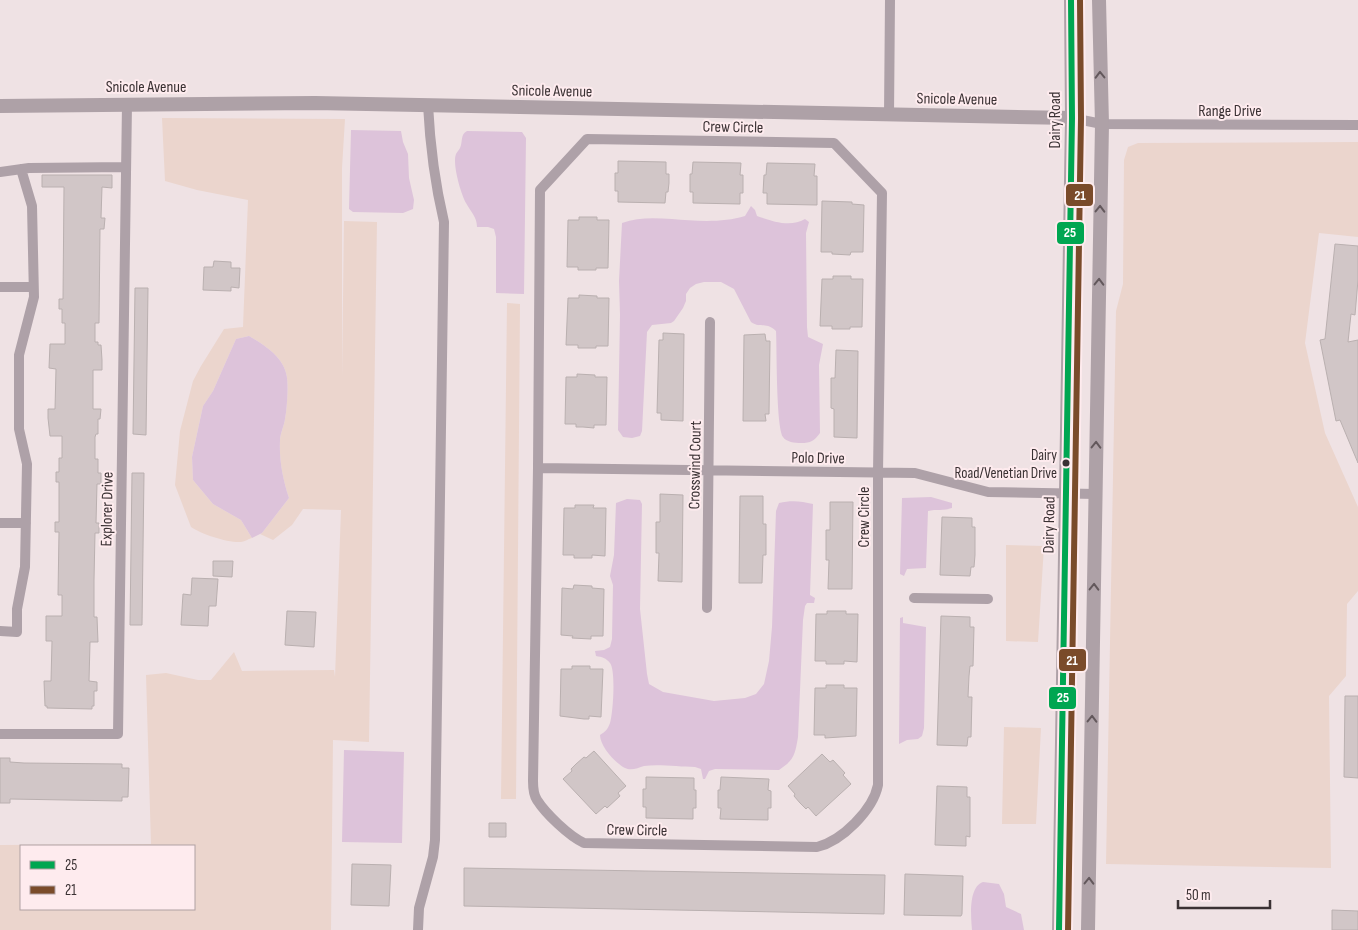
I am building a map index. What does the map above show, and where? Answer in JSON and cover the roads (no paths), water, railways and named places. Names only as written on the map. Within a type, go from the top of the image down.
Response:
[{"type":"street","points":[[889,115],[890,0]]},
{"type":"street","name":"Dairy Road","points":[[1059,930],[1072,118],[1071,0]]},
{"type":"street","points":[[1088,930],[1102,124],[1099,0]]},
{"type":"street","name":"Snicole Avenue","points":[[0,106],[315,103],[1072,118],[1102,124]]},
{"type":"street","name":"Explorer Drive","points":[[0,734],[118,734],[127,104]]},
{"type":"street","points":[[418,930],[419,908],[433,857],[435,840],[444,222],[436,191],[428,105]]},
{"type":"street","name":"Range Drive","points":[[1102,124],[1358,125]]},
{"type":"street","name":"Crew Circle","points":[[587,139],[834,143],[882,193],[878,473],[878,785],[876,795],[868,809],[856,822],[827,845],[817,848],[584,843],[575,839],[565,830],[537,800],[532,781],[538,468],[540,190],[587,139]]},
{"type":"street","points":[[0,172],[21,169],[126,167]]},
{"type":"street","points":[[0,632],[17,632],[17,609],[25,567],[27,464],[19,429],[19,356],[34,297],[32,206],[21,169]]},
{"type":"street","points":[[0,287],[33,287]]},
{"type":"street","name":"Crosswind Court","points":[[707,608],[710,322]]},
{"type":"street","name":"Polo Drive","points":[[538,468],[915,473],[988,492],[1096,494]]},
{"type":"street","points":[[0,523],[26,523]]},
{"type":"street","points":[[914,598],[988,599]]},
{"type":"place","name":"Dairy Road/Venetian Drive","points":[[1066,463]]}]
